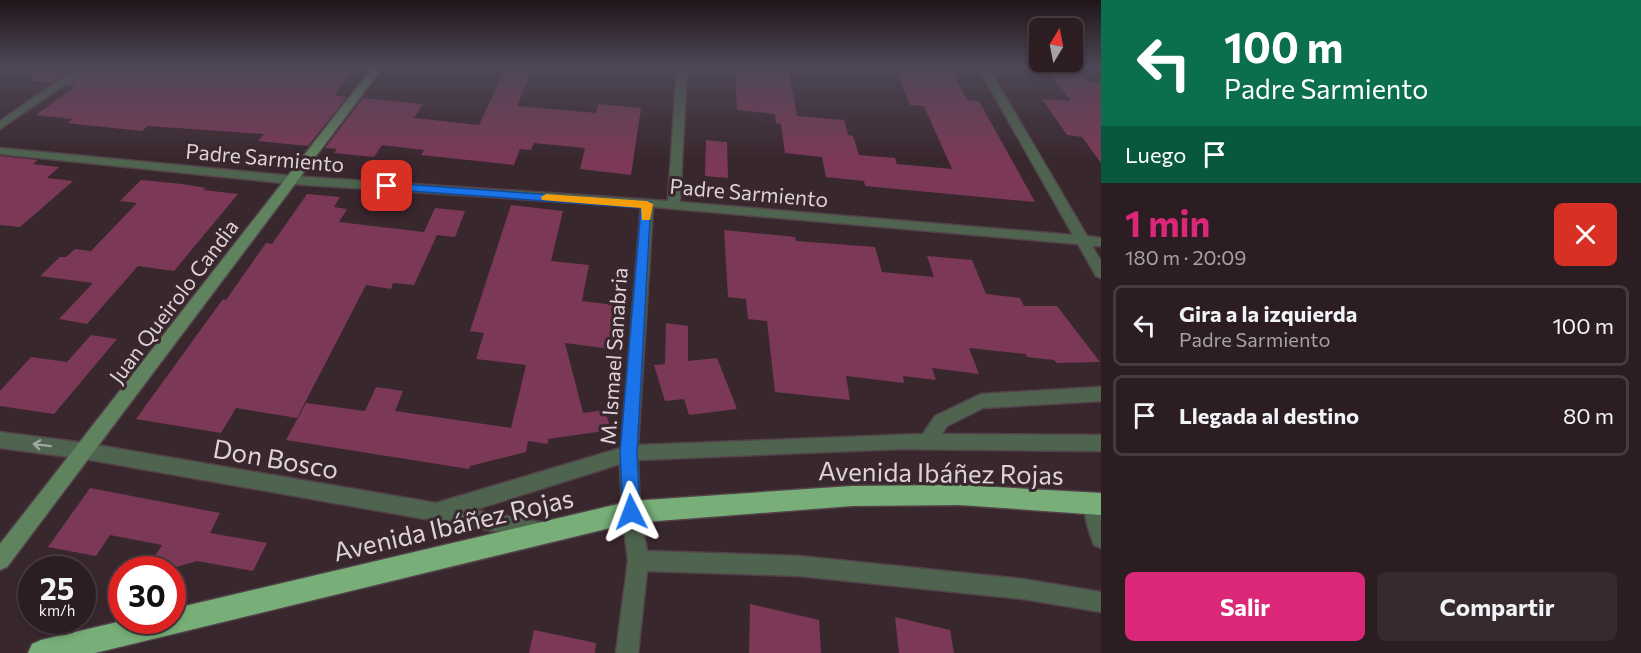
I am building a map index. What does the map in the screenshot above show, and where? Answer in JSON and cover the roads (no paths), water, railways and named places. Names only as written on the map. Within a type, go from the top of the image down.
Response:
[{"type":"highway","name":"Avenida Ibáñez Rojas","points":[[41,653],[543,531],[631,512],[852,496],[960,495],[1097,503]]},
{"type":"street","points":[[0,126],[41,97]]},
{"type":"street","name":"Juan Queirolo Candia","points":[[0,560],[355,97]]},
{"type":"street","points":[[674,205],[680,97]]},
{"type":"street","points":[[1001,97],[1101,273]]},
{"type":"street","name":"Padre Sarmiento","points":[[0,152],[292,180],[674,205],[1101,242]]},
{"type":"street","name":"M. Ismael Sanabria","points":[[627,653],[638,561],[631,512],[628,453],[647,204]]},
{"type":"street","points":[[928,441],[941,421],[981,401],[1101,394]]},
{"type":"street","name":"Don Bosco","points":[[0,440],[85,451],[543,531]]},
{"type":"street","points":[[437,512],[628,453],[928,441],[1101,443]]},
{"type":"street","points":[[1097,503],[1101,538]]},
{"type":"street","points":[[638,561],[800,566],[1023,589],[1101,602]]}]
